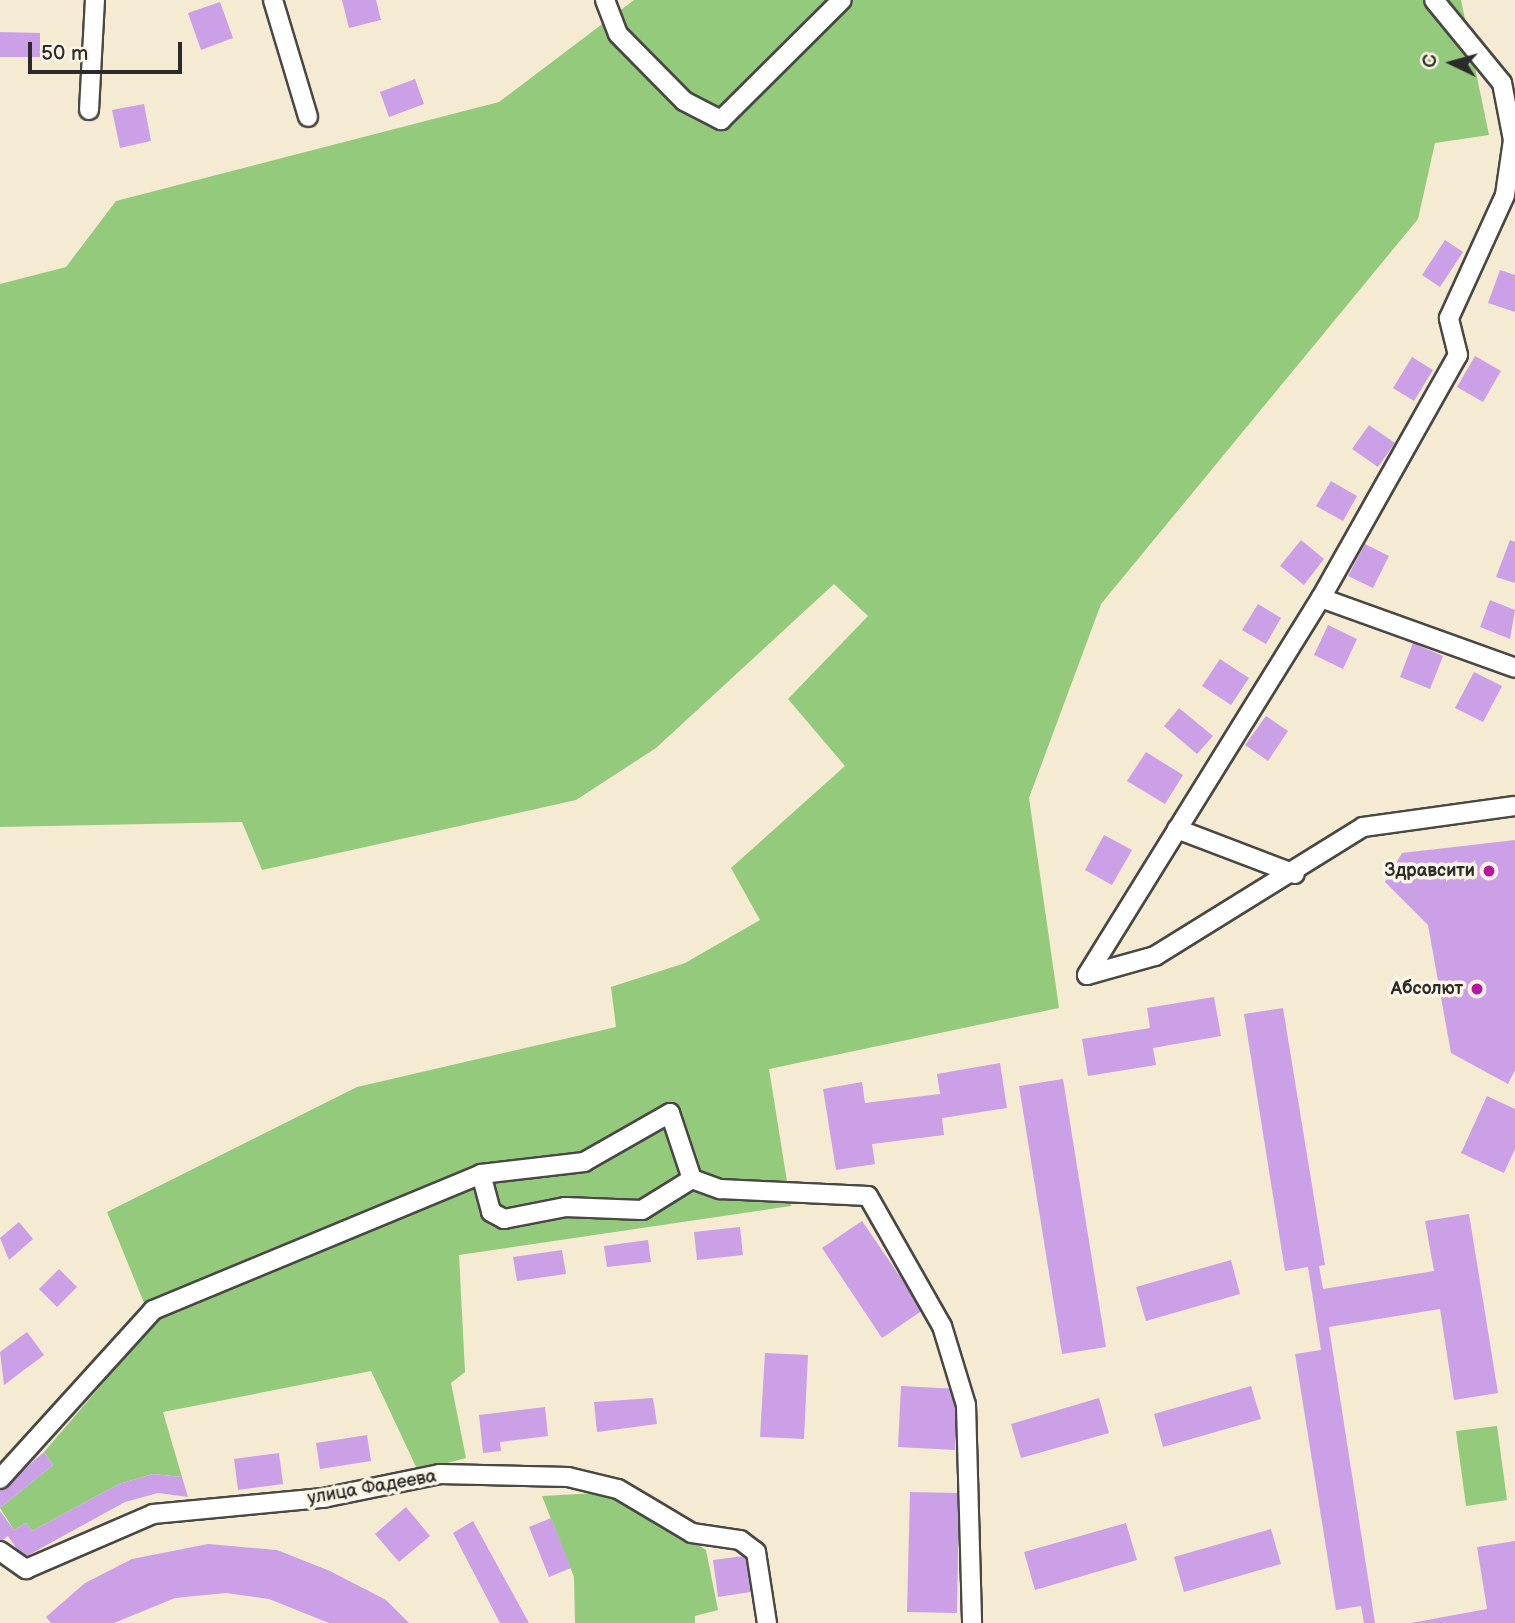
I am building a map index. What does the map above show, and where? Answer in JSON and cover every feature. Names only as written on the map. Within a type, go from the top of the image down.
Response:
[{"type":"street","points":[[89,110],[95,0]]},
{"type":"street","points":[[273,0],[308,117]]},
{"type":"street","points":[[605,0],[618,34],[684,102],[721,120],[842,0]]},
{"type":"street","points":[[1434,0],[1508,95],[1511,165],[1505,195],[1449,317],[1458,355],[1321,598],[1087,975],[1155,956],[1295,874],[1375,823],[1515,806]]},
{"type":"street","points":[[1321,598],[1515,668]]},
{"type":"street","points":[[1177,829],[1295,874]]},
{"type":"street","points":[[0,1479],[153,1310],[481,1174],[584,1162],[670,1113],[692,1179]]},
{"type":"street","points":[[481,1174],[491,1212],[505,1219],[565,1207],[642,1210],[692,1179]]},
{"type":"street","points":[[692,1179],[720,1189],[858,1193],[875,1205],[942,1326],[966,1405],[972,1623]]},
{"type":"street","name":"улица Фадеева","points":[[0,1551],[26,1569],[153,1514],[323,1498],[440,1474],[568,1477],[618,1489],[666,1523],[748,1546],[763,1581],[767,1623]]},
{"type":"green space","points":[[634,0],[1461,0],[1489,135],[1435,143],[1418,219],[1101,604],[1029,798],[1059,1008],[769,1069],[791,1206],[459,1255],[465,1372],[451,1383],[466,1458],[418,1471],[371,1371],[163,1412],[182,1477],[153,1474],[119,1484],[32,1531],[26,1523],[14,1530],[0,1508],[53,1465],[44,1452],[153,1325],[107,1212],[357,1087],[616,1027],[611,987],[685,963],[760,920],[731,868],[845,766],[788,699],[868,616],[834,584],[656,748],[576,800],[262,870],[242,822],[0,827],[0,284],[66,267],[116,201],[499,102]]},
{"type":"green space","points":[[1497,1426],[1507,1500],[1466,1506],[1456,1431]]},
{"type":"green space","points":[[615,1492],[706,1550],[718,1610],[695,1616],[695,1623],[575,1623],[574,1577],[542,1496]]},
{"type":"building","points":[[342,0],[376,0],[381,20],[349,28]]},
{"type":"building","points":[[220,2],[233,38],[201,50],[188,13]]},
{"type":"building","points":[[0,32],[40,33],[40,57],[0,57]]},
{"type":"building","points":[[415,79],[424,104],[389,117],[380,92]]},
{"type":"building","points":[[144,104],[151,141],[120,148],[112,110]]},
{"type":"building","points":[[1445,240],[1463,252],[1440,287],[1422,275]]},
{"type":"building","points":[[1500,270],[1515,275],[1515,312],[1488,303]]},
{"type":"building","points":[[1475,356],[1501,371],[1483,402],[1457,387]]},
{"type":"building","points":[[1412,357],[1433,370],[1414,401],[1393,388]]},
{"type":"building","points":[[1369,425],[1395,443],[1378,467],[1352,449]]},
{"type":"building","points":[[1331,481],[1357,496],[1343,521],[1316,506]]},
{"type":"building","points":[[1301,540],[1324,559],[1304,585],[1280,566]]},
{"type":"building","points":[[1510,540],[1515,542],[1515,583],[1496,577]]},
{"type":"building","points":[[1365,544],[1389,556],[1373,588],[1348,576]]},
{"type":"building","points":[[1490,600],[1515,610],[1510,639],[1480,627]]},
{"type":"building","points":[[1258,604],[1281,618],[1266,644],[1242,630]]},
{"type":"building","points":[[1328,625],[1357,639],[1343,669],[1314,655]]},
{"type":"building","points":[[1413,643],[1443,656],[1430,689],[1400,677]]},
{"type":"building","points":[[1220,659],[1249,678],[1231,705],[1202,686]]},
{"type":"building","points":[[1474,672],[1502,686],[1483,722],[1455,708]]},
{"type":"building","points":[[1179,708],[1213,736],[1197,754],[1164,726]]},
{"type":"building","points":[[1266,716],[1288,731],[1268,761],[1245,745]]},
{"type":"building","points":[[1146,752],[1183,775],[1165,804],[1127,781]]},
{"type":"building","points":[[1104,835],[1132,850],[1112,885],[1085,870]]},
{"type":"building","name":"Абсолют","points":[[1515,840],[1515,1070],[1508,1084],[1451,1053],[1428,925],[1385,882],[1402,853]]},
{"type":"building","points":[[1214,997],[1221,1036],[1153,1048],[1156,1065],[1088,1076],[1082,1039],[1150,1028],[1147,1008]]},
{"type":"building","points":[[1283,1008],[1325,1265],[1319,1266],[1323,1289],[1434,1271],[1425,1221],[1469,1214],[1498,1393],[1454,1400],[1440,1309],[1329,1327],[1375,1623],[1364,1623],[1361,1606],[1336,1610],[1295,1354],[1321,1350],[1308,1267],[1285,1271],[1244,1014]]},
{"type":"building","points":[[1000,1063],[1007,1108],[942,1118],[944,1135],[872,1144],[875,1164],[836,1170],[823,1089],[862,1082],[865,1103],[940,1094],[937,1074]]},
{"type":"building","points":[[1063,1079],[1106,1347],[1062,1354],[1019,1086]]},
{"type":"building","points":[[1487,1096],[1515,1109],[1515,1149],[1504,1173],[1461,1153]]},
{"type":"building","points":[[862,1221],[923,1310],[882,1338],[822,1248]]},
{"type":"building","points":[[19,1222],[33,1239],[9,1260],[0,1238]]},
{"type":"building","points":[[740,1227],[743,1255],[697,1260],[694,1232]]},
{"type":"building","points":[[648,1240],[651,1262],[607,1267],[604,1246]]},
{"type":"building","points":[[562,1250],[566,1274],[517,1281],[513,1257]]},
{"type":"building","points":[[1231,1260],[1240,1294],[1146,1321],[1136,1287]]},
{"type":"building","points":[[59,1269],[77,1287],[57,1307],[39,1289]]},
{"type":"building","points":[[27,1332],[44,1355],[4,1385],[0,1352]]},
{"type":"building","points":[[765,1353],[808,1355],[804,1439],[760,1437]]},
{"type":"building","points":[[901,1386],[958,1389],[955,1450],[898,1447]]},
{"type":"building","points":[[1251,1386],[1261,1419],[1163,1447],[1154,1414]]},
{"type":"building","points":[[653,1398],[657,1424],[597,1432],[594,1402]]},
{"type":"building","points":[[1099,1398],[1109,1433],[1021,1458],[1011,1424]]},
{"type":"building","points":[[545,1407],[548,1436],[500,1442],[501,1451],[483,1453],[479,1415]]},
{"type":"building","points":[[367,1435],[371,1461],[320,1469],[316,1443]]},
{"type":"building","points":[[44,1452],[53,1465],[0,1508],[0,1490]]},
{"type":"building","points":[[279,1453],[283,1484],[238,1490],[234,1459]]},
{"type":"building","points":[[153,1474],[182,1477],[188,1497],[158,1493],[125,1502],[23,1558],[8,1536],[0,1542],[0,1511],[14,1530],[26,1523],[32,1531],[119,1484]]},
{"type":"building","points":[[910,1492],[959,1493],[957,1613],[907,1612]]},
{"type":"building","points":[[406,1507],[430,1536],[399,1562],[375,1534]]},
{"type":"building","points":[[551,1518],[571,1568],[549,1577],[529,1527]]},
{"type":"building","points":[[473,1521],[529,1623],[500,1623],[453,1533]]},
{"type":"building","points":[[1126,1523],[1137,1560],[1035,1590],[1024,1552]]},
{"type":"building","points":[[1271,1529],[1281,1564],[1184,1592],[1174,1557]]},
{"type":"building","points":[[1515,1541],[1515,1623],[1411,1623],[1487,1609],[1477,1547]]},
{"type":"building","points":[[208,1544],[277,1550],[330,1571],[386,1600],[409,1623],[329,1623],[269,1599],[226,1593],[175,1598],[114,1623],[51,1623],[46,1617],[85,1583],[132,1559]]},
{"type":"building","points":[[752,1555],[757,1591],[718,1597],[713,1560]]},
{"type":"place","name":"Здравсити","points":[[1489,871]]},
{"type":"place","name":"Абсолют","points":[[1477,989]]}]
